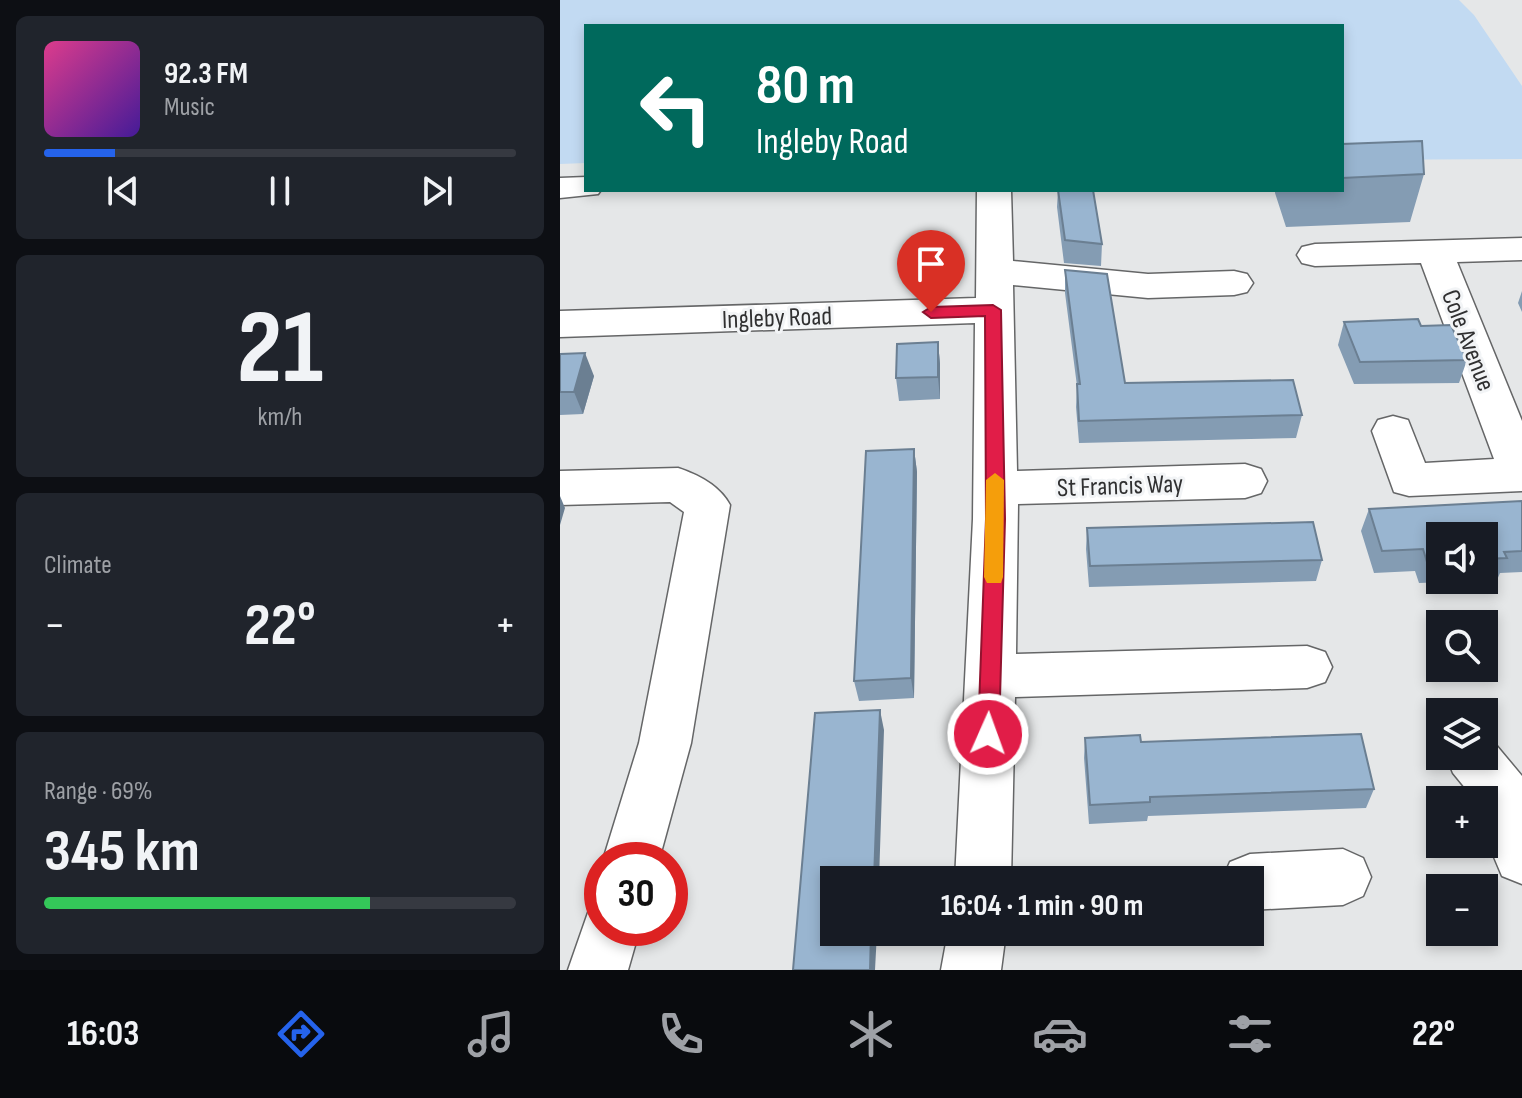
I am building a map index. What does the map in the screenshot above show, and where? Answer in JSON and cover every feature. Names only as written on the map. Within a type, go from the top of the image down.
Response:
[{"type":"street","points":[[560,188],[584,187]]},
{"type":"street","points":[[983,866],[995,488],[994,192]]},
{"type":"street","name":"Cole Avenue","points":[[1315,255],[1522,249]]},
{"type":"street","name":"Cole Avenue","points":[[1393,431],[1409,480],[1522,474],[1435,252]]},
{"type":"street","name":"Ingleby Road","points":[[560,324],[993,291],[1234,283]]},
{"type":"street","name":"St Francis Way","points":[[995,488],[1245,481]]},
{"type":"street","points":[[560,488],[678,485],[708,505],[665,743],[636,842]]},
{"type":"street","points":[[990,676],[1307,667]]},
{"type":"street","points":[[1484,770],[1509,801],[1522,857]]},
{"type":"street","points":[[1264,881],[1343,877]]},
{"type":"street","points":[[598,970],[605,946]]},
{"type":"street","points":[[971,970],[975,946]]},
{"type":"shaded area","points":[[560,0],[1459,0],[1474,15],[1522,86],[1522,159],[1344,160],[1344,24],[584,24],[584,163],[560,164]]},
{"type":"building","points":[[1422,141],[1424,174],[1344,178],[1344,144]]},
{"type":"building","points":[[1058,192],[1093,192],[1102,244],[1065,240]]},
{"type":"building","points":[[1065,270],[1107,274],[1125,383],[1293,380],[1302,415],[1079,421],[1077,384],[1080,384]]},
{"type":"building","points":[[1418,319],[1421,326],[1451,325],[1467,360],[1360,362],[1344,322]]},
{"type":"building","points":[[938,342],[938,377],[896,378],[897,344]]},
{"type":"building","points":[[585,353],[574,392],[560,392],[560,354]]},
{"type":"building","points":[[914,449],[911,678],[854,681],[866,451]]},
{"type":"building","points":[[1522,501],[1522,551],[1504,552],[1507,558],[1498,558],[1498,522],[1426,522],[1426,559],[1423,549],[1382,551],[1369,509]]},
{"type":"building","points":[[1313,522],[1322,560],[1090,566],[1087,528]]},
{"type":"building","points":[[880,710],[874,866],[820,866],[820,946],[871,946],[870,970],[793,970],[815,713]]},
{"type":"building","points":[[1361,734],[1374,789],[1150,797],[1150,802],[1090,805],[1085,738],[1140,735],[1141,742]]},
{"type":"slow traffic","points":[[994,577],[995,480]]},
{"type":"route","points":[[931,312],[993,310],[996,519],[988,734]]}]
